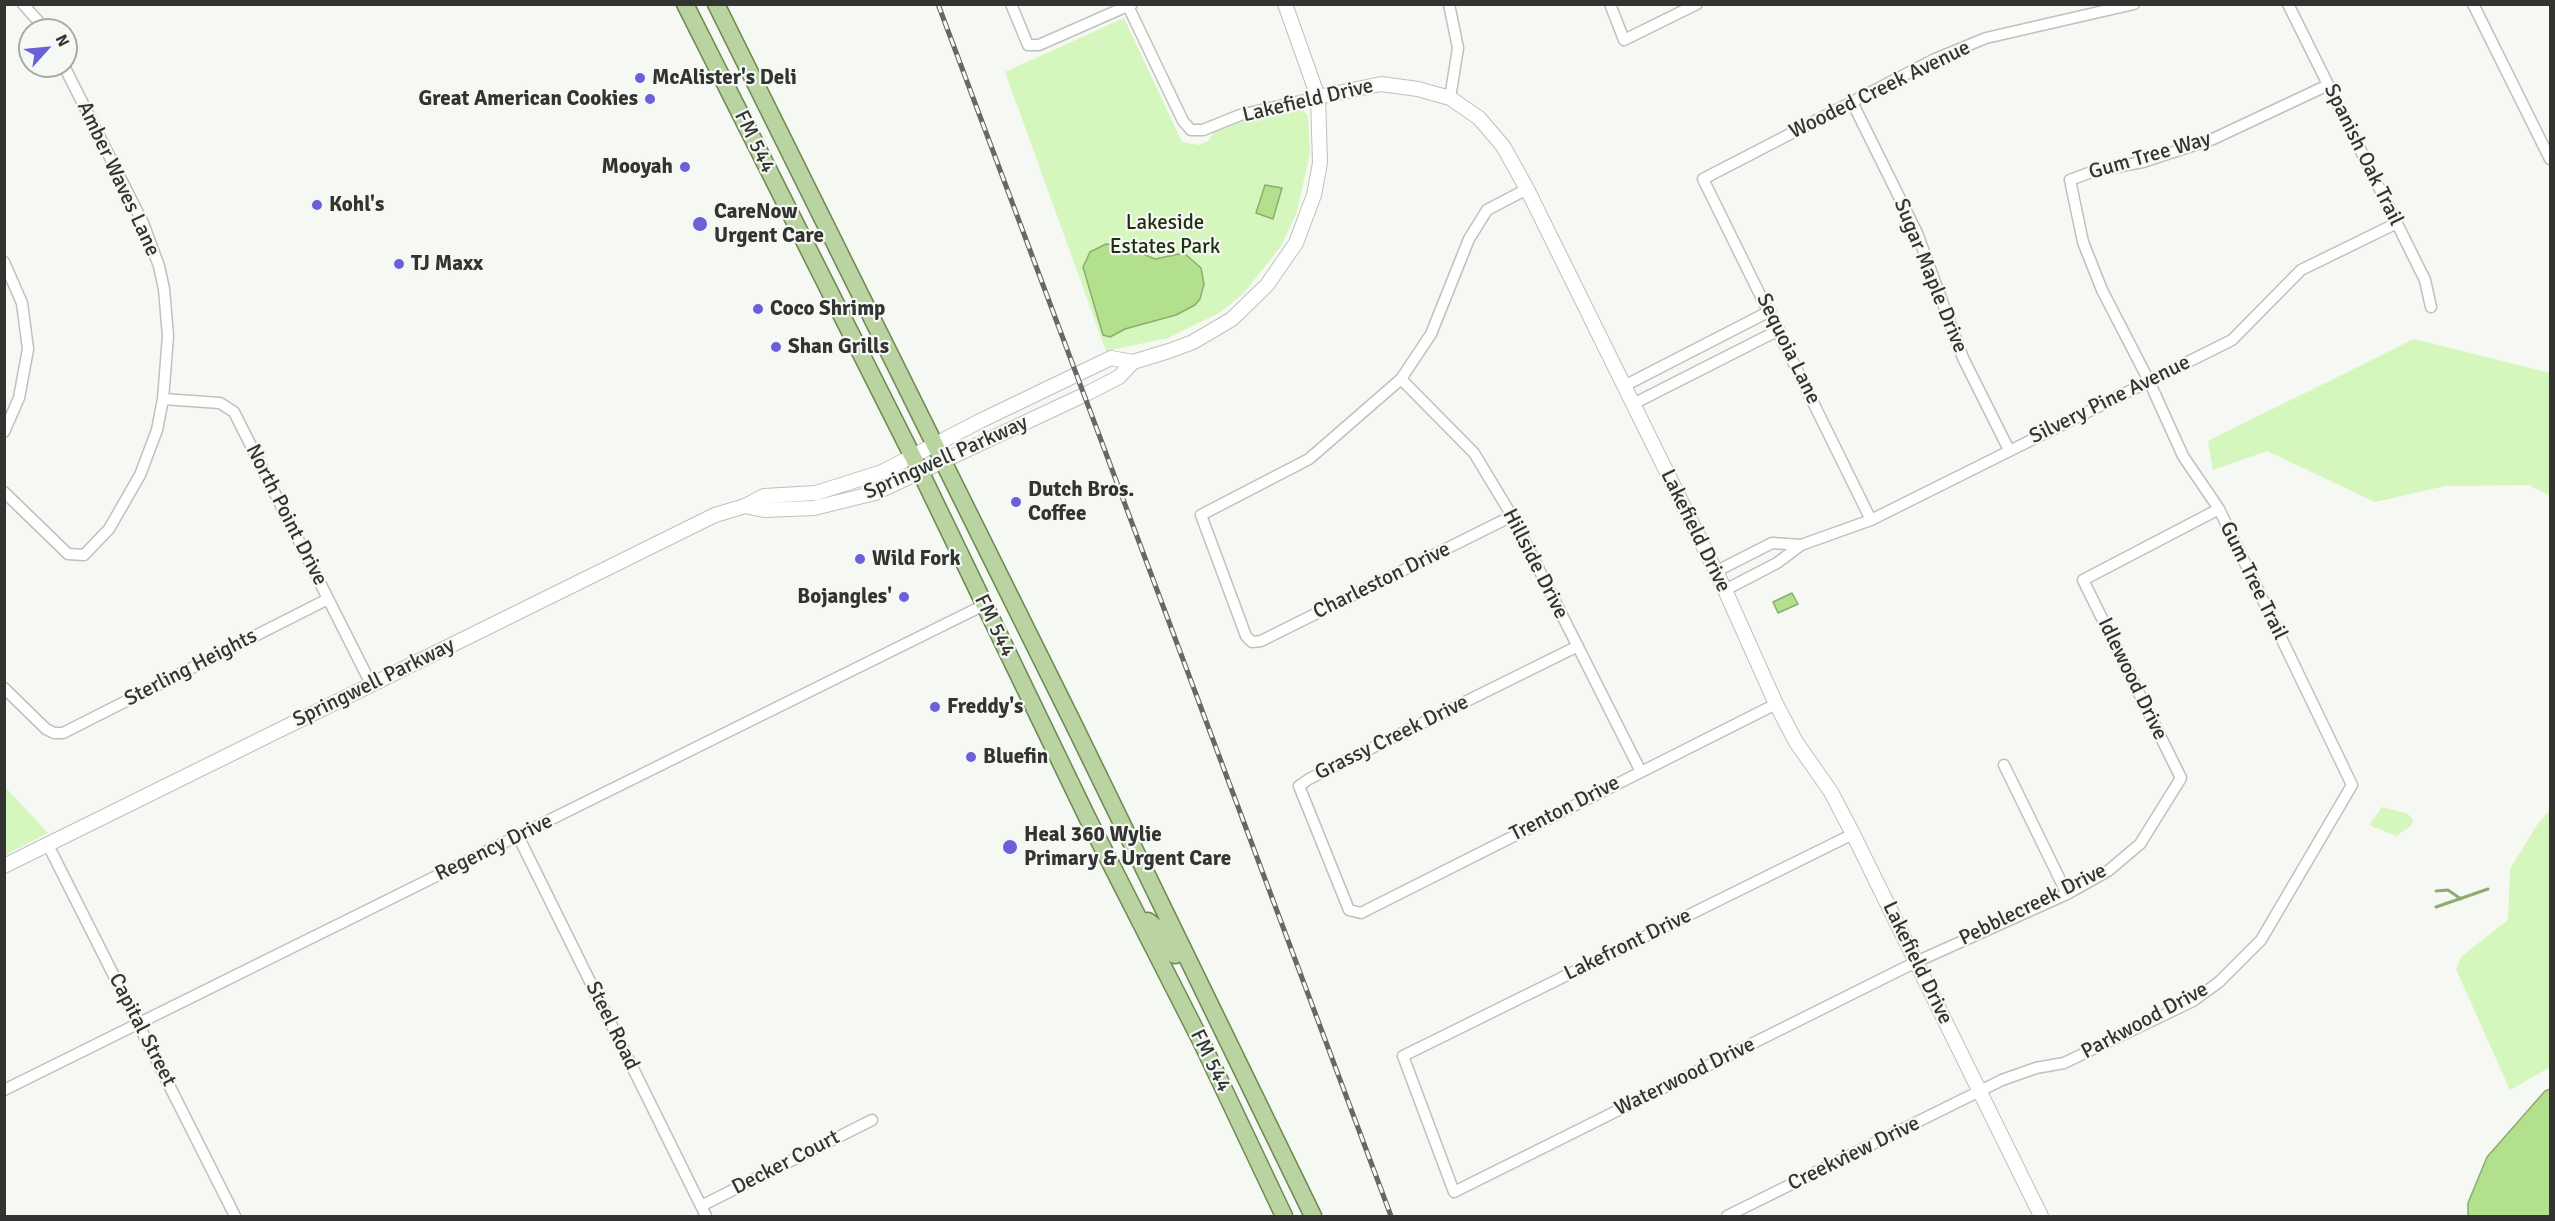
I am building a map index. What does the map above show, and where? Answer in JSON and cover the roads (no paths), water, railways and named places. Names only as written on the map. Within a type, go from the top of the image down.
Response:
[{"type":"main road","name":"FM 544","points":[[685,4],[913,456],[1284,1216]]},
{"type":"main road","name":"FM 544","points":[[716,4],[1207,995],[1313,1216]]},
{"type":"main road","points":[[798,231],[823,218]]},
{"type":"main road","points":[[1049,738],[1074,725]]},
{"type":"main road","points":[[1141,922],[1148,921],[1165,936],[1187,980],[1207,995]]},
{"type":"street","points":[[23,4],[35,18]]},
{"type":"street","points":[[1011,4],[1028,45],[1038,45],[1130,5]]},
{"type":"street","name":"Springwell Parkway","points":[[745,506],[764,510],[814,508],[843,503],[875,493],[1058,408],[1119,377],[1133,362],[1193,342],[1215,331],[1250,304],[1285,262],[1304,224],[1314,195],[1322,139],[1318,97],[1285,4]]},
{"type":"street","points":[[1449,4],[1458,48],[1450,98]]},
{"type":"street","points":[[1610,4],[1624,40],[1697,4]]},
{"type":"street","name":"Wooded Creek Avenue","points":[[1703,179],[1935,59],[1986,38],[2134,4]]},
{"type":"street","name":"Spanish Oak Trail","points":[[2288,4],[2425,280],[2431,307]]},
{"type":"street","points":[[2473,4],[2550,159]]},
{"type":"street","name":"Lakefield Drive","points":[[1130,5],[1179,115],[1191,130],[1203,130],[1240,115],[1381,84],[1418,89],[1450,98],[1479,118],[1503,146],[1527,189],[1725,590],[1776,704],[1796,742],[1831,792],[1853,834],[2041,1216]]},
{"type":"street","name":"Amber Waves Lane","points":[[4,492],[68,554],[78,556],[90,552],[126,502],[150,451],[163,399],[168,336],[164,289],[159,266],[143,223],[70,78]]},
{"type":"street","name":"Gum Tree Way","points":[[2149,381],[2102,290],[2087,252],[2070,180],[2094,171],[2143,162],[2213,139],[2328,85]]},
{"type":"street","name":"Sugar Maple Drive","points":[[1852,102],[1917,233],[1963,358],[2008,450]]},
{"type":"street","name":"Sequoia Lane","points":[[1703,179],[1872,520]]},
{"type":"street","points":[[1401,379],[1431,334],[1469,239],[1488,210],[1527,189]]},
{"type":"street","name":"Silvery Pine Avenue","points":[[1725,590],[1777,563],[1801,545],[1872,520],[2232,340],[2301,270],[2397,223]]},
{"type":"street","points":[[4,262],[22,303],[28,349],[20,398],[4,432]]},
{"type":"street","points":[[1624,386],[1770,311]]},
{"type":"street","points":[[1633,404],[1779,330]]},
{"type":"street","name":"Springwell Parkway","points":[[4,866],[715,515],[745,506],[764,496],[816,493],[882,472],[1111,358],[1133,362]]},
{"type":"street","name":"Hillside Drive","points":[[1401,379],[1474,453],[1512,516],[1640,771]]},
{"type":"street","name":"Charleston Drive","points":[[1401,379],[1309,459],[1200,515],[1246,636],[1252,642],[1261,641],[1512,516]]},
{"type":"street","name":"Gum Tree Trail","points":[[2149,381],[2183,456],[2219,509],[2352,785]]},
{"type":"street","points":[[1047,388],[1058,408]]},
{"type":"street","name":"North Point Drive","points":[[163,399],[220,403],[234,412],[371,684]]},
{"type":"street","name":"Idlewood Drive","points":[[2181,778],[2083,580],[2219,509]]},
{"type":"street","name":"Silvery Pine Avenue","points":[[1715,572],[1772,543],[1801,545]]},
{"type":"street","name":"Sterling Heights","points":[[4,688],[46,729],[54,733],[63,733],[328,599]]},
{"type":"street","name":"Regency Drive","points":[[4,1090],[984,605]]},
{"type":"street","name":"Grassy Creek Drive","points":[[1353,913],[1349,910],[1299,786],[1578,646]]},
{"type":"street","name":"Trenton Drive","points":[[1353,913],[1361,913],[1776,704]]},
{"type":"street","points":[[2004,765],[2067,894]]},
{"type":"street","name":"Pebblecreek Drive","points":[[1916,962],[2067,894],[2108,871],[2140,844],[2181,778]]},
{"type":"street","name":"Parkwood Drive","points":[[1981,1092],[2002,1080],[2036,1068],[2064,1063],[2193,1001],[2219,982],[2262,940],[2352,785]]},
{"type":"street","name":"Lakefront Drive","points":[[1454,1192],[1403,1056],[1853,834]]},
{"type":"street","name":"Steel Road","points":[[518,836],[703,1211]]},
{"type":"street","name":"Capital Street","points":[[48,844],[235,1216]]},
{"type":"street","name":"Waterwood Drive","points":[[1454,1192],[1916,962]]},
{"type":"street","name":"Creekview Drive","points":[[1726,1216],[1981,1092]]},
{"type":"street","name":"Decker Court","points":[[703,1211],[872,1120]]},
{"type":"waterway","points":[[2436,907],[2488,889]]},
{"type":"waterway","points":[[2436,891],[2448,890],[2461,899]]},
{"type":"railway","points":[[938,4],[1391,1216]]},
{"type":"place","name":"McAlister's Deli","points":[[640,78]]},
{"type":"place","name":"Great American Cookies","points":[[650,99]]},
{"type":"place","name":"Mooyah","points":[[685,167]]},
{"type":"place","name":"Kohl's","points":[[317,205]]},
{"type":"place","name":"CareNow Urgent Care","points":[[700,224]]},
{"type":"place","name":"TJ Maxx","points":[[399,264]]},
{"type":"place","name":"Coco Shrimp","points":[[758,309]]},
{"type":"place","name":"Shan Grills","points":[[776,347]]},
{"type":"place","name":"Dutch Bros. Coffee","points":[[1016,502]]},
{"type":"place","name":"Wild Fork","points":[[860,559]]},
{"type":"place","name":"Bojangles'","points":[[904,597]]},
{"type":"place","name":"Freddy's","points":[[935,707]]},
{"type":"place","name":"Bluefin","points":[[971,757]]},
{"type":"place","name":"Heal 360 Wylie Primary & Urgent Care","points":[[1010,847]]},
{"type":"park label","name":"Lakeside Estates Park","points":[[1165,235]]}]
